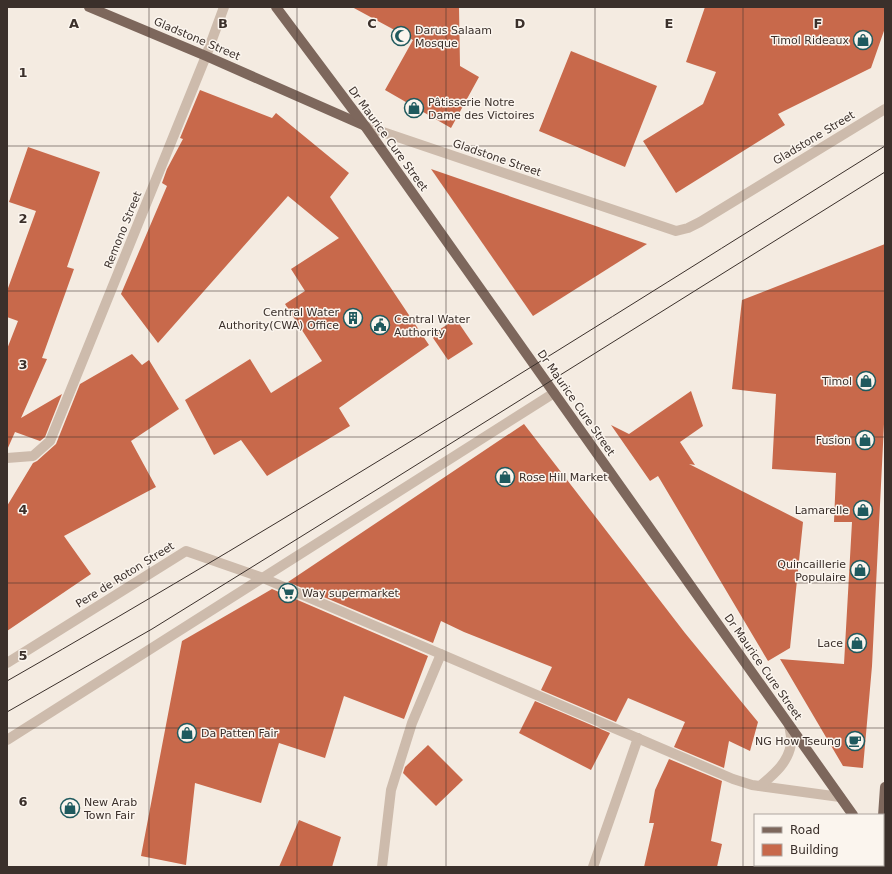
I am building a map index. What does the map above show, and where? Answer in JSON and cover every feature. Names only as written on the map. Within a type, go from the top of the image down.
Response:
[{"type":"main road","name":"Gladstone Street","points":[[89,7],[206,56],[365,126]]},
{"type":"main road","name":"Dr Maurice Cure Street","points":[[276,7],[365,126],[852,814]]},
{"type":"main road","points":[[883,814],[885,787]]},
{"type":"street","name":"Remono Street","points":[[7,458],[34,456],[50,441],[206,56],[224,7]]},
{"type":"street","name":"Gladstone Street","points":[[365,126],[676,231],[688,228],[700,222],[885,109]]},
{"type":"street","points":[[7,740],[554,393]]},
{"type":"street","name":"Pere de Roton Street","points":[[7,663],[186,551],[263,578]]},
{"type":"street","points":[[263,578],[733,779],[760,786],[840,797]]},
{"type":"street","points":[[382,867],[391,790],[412,723],[441,654]]},
{"type":"street","points":[[760,786],[778,771],[787,758],[791,743],[789,725]]},
{"type":"street","points":[[593,867],[638,738]]},
{"type":"building","points":[[352,7],[459,7],[460,66],[479,77],[451,128],[385,90],[413,40]]},
{"type":"building","points":[[705,7],[885,7],[885,28],[871,68],[778,114],[785,125],[676,193],[643,141],[703,104],[716,72],[686,62]]},
{"type":"building","points":[[571,51],[657,86],[625,167],[539,131]]},
{"type":"building","points":[[200,90],[272,118],[276,113],[349,173],[330,197],[429,345],[339,408],[350,426],[267,476],[241,440],[214,455],[185,400],[250,359],[271,393],[322,361],[285,304],[305,291],[291,269],[339,238],[288,196],[158,343],[121,294],[167,186],[162,183],[167,169],[183,139],[180,138]]},
{"type":"building","points":[[28,147],[100,172],[67,267],[74,269],[42,358],[47,359],[21,418],[62,394],[45,437],[40,441],[15,432],[7,450],[7,349],[18,321],[7,317],[7,291],[36,211],[9,202]]},
{"type":"building","points":[[431,169],[590,224],[647,244],[533,316]]},
{"type":"building","points":[[885,244],[885,404],[872,666],[863,768],[843,766],[780,659],[844,664],[852,522],[834,522],[836,473],[772,469],[776,394],[732,389],[742,300]]},
{"type":"building","points":[[456,319],[473,344],[448,360],[431,335]]},
{"type":"building","points":[[132,354],[142,365],[149,360],[179,409],[131,441],[156,487],[64,536],[91,574],[7,631],[7,506],[33,463],[56,444],[80,384]]},
{"type":"building","points":[[691,391],[703,426],[680,442],[695,465],[689,464],[803,522],[790,648],[768,661],[658,476],[650,481],[611,425],[629,434]]},
{"type":"building","points":[[524,424],[685,633],[758,722],[750,751],[729,741],[724,768],[674,747],[685,722],[628,698],[616,722],[541,690],[552,667],[464,632],[441,621],[433,643],[288,582]]},
{"type":"building","points":[[272,589],[428,656],[404,719],[344,696],[325,758],[279,743],[261,803],[195,783],[186,865],[141,856],[182,641]]},
{"type":"building","points":[[535,701],[610,733],[591,770],[519,733]]},
{"type":"building","points":[[428,745],[463,780],[436,806],[403,773],[405,767]]},
{"type":"building","points":[[669,759],[722,781],[711,841],[722,844],[717,867],[644,867],[654,823],[649,823],[655,790]]},
{"type":"building","points":[[299,820],[341,837],[332,867],[279,867]]},
{"type":"tram line","points":[[7,681],[229,551],[449,418],[885,146]]},
{"type":"tram line","points":[[7,712],[152,629],[885,172]]},
{"type":"place","name":"Darus Salaam Mosque","points":[[401,36]]},
{"type":"place","name":"Timol Rideaux","points":[[863,40]]},
{"type":"place","name":"Pâtisserie Notre Dame des Victoires","points":[[414,108]]},
{"type":"place","name":"Central Water Authority(CWA) Office","points":[[353,318]]},
{"type":"place","name":"Central Water Authority","points":[[380,325]]},
{"type":"place","name":"Timol","points":[[866,381]]},
{"type":"place","name":"Fusion","points":[[865,440]]},
{"type":"place","name":"Rose Hill Market","points":[[505,477]]},
{"type":"place","name":"Lamarelle","points":[[863,510]]},
{"type":"place","name":"Quincaillerie Populaire","points":[[860,570]]},
{"type":"place","name":"Way supermarket","points":[[288,593]]},
{"type":"place","name":"Lace","points":[[857,643]]},
{"type":"place","name":"Da Patten Fair","points":[[187,733]]},
{"type":"place","name":"NG How Tseung","points":[[855,741]]},
{"type":"place","name":"New Arab Town Fair","points":[[70,808]]}]
